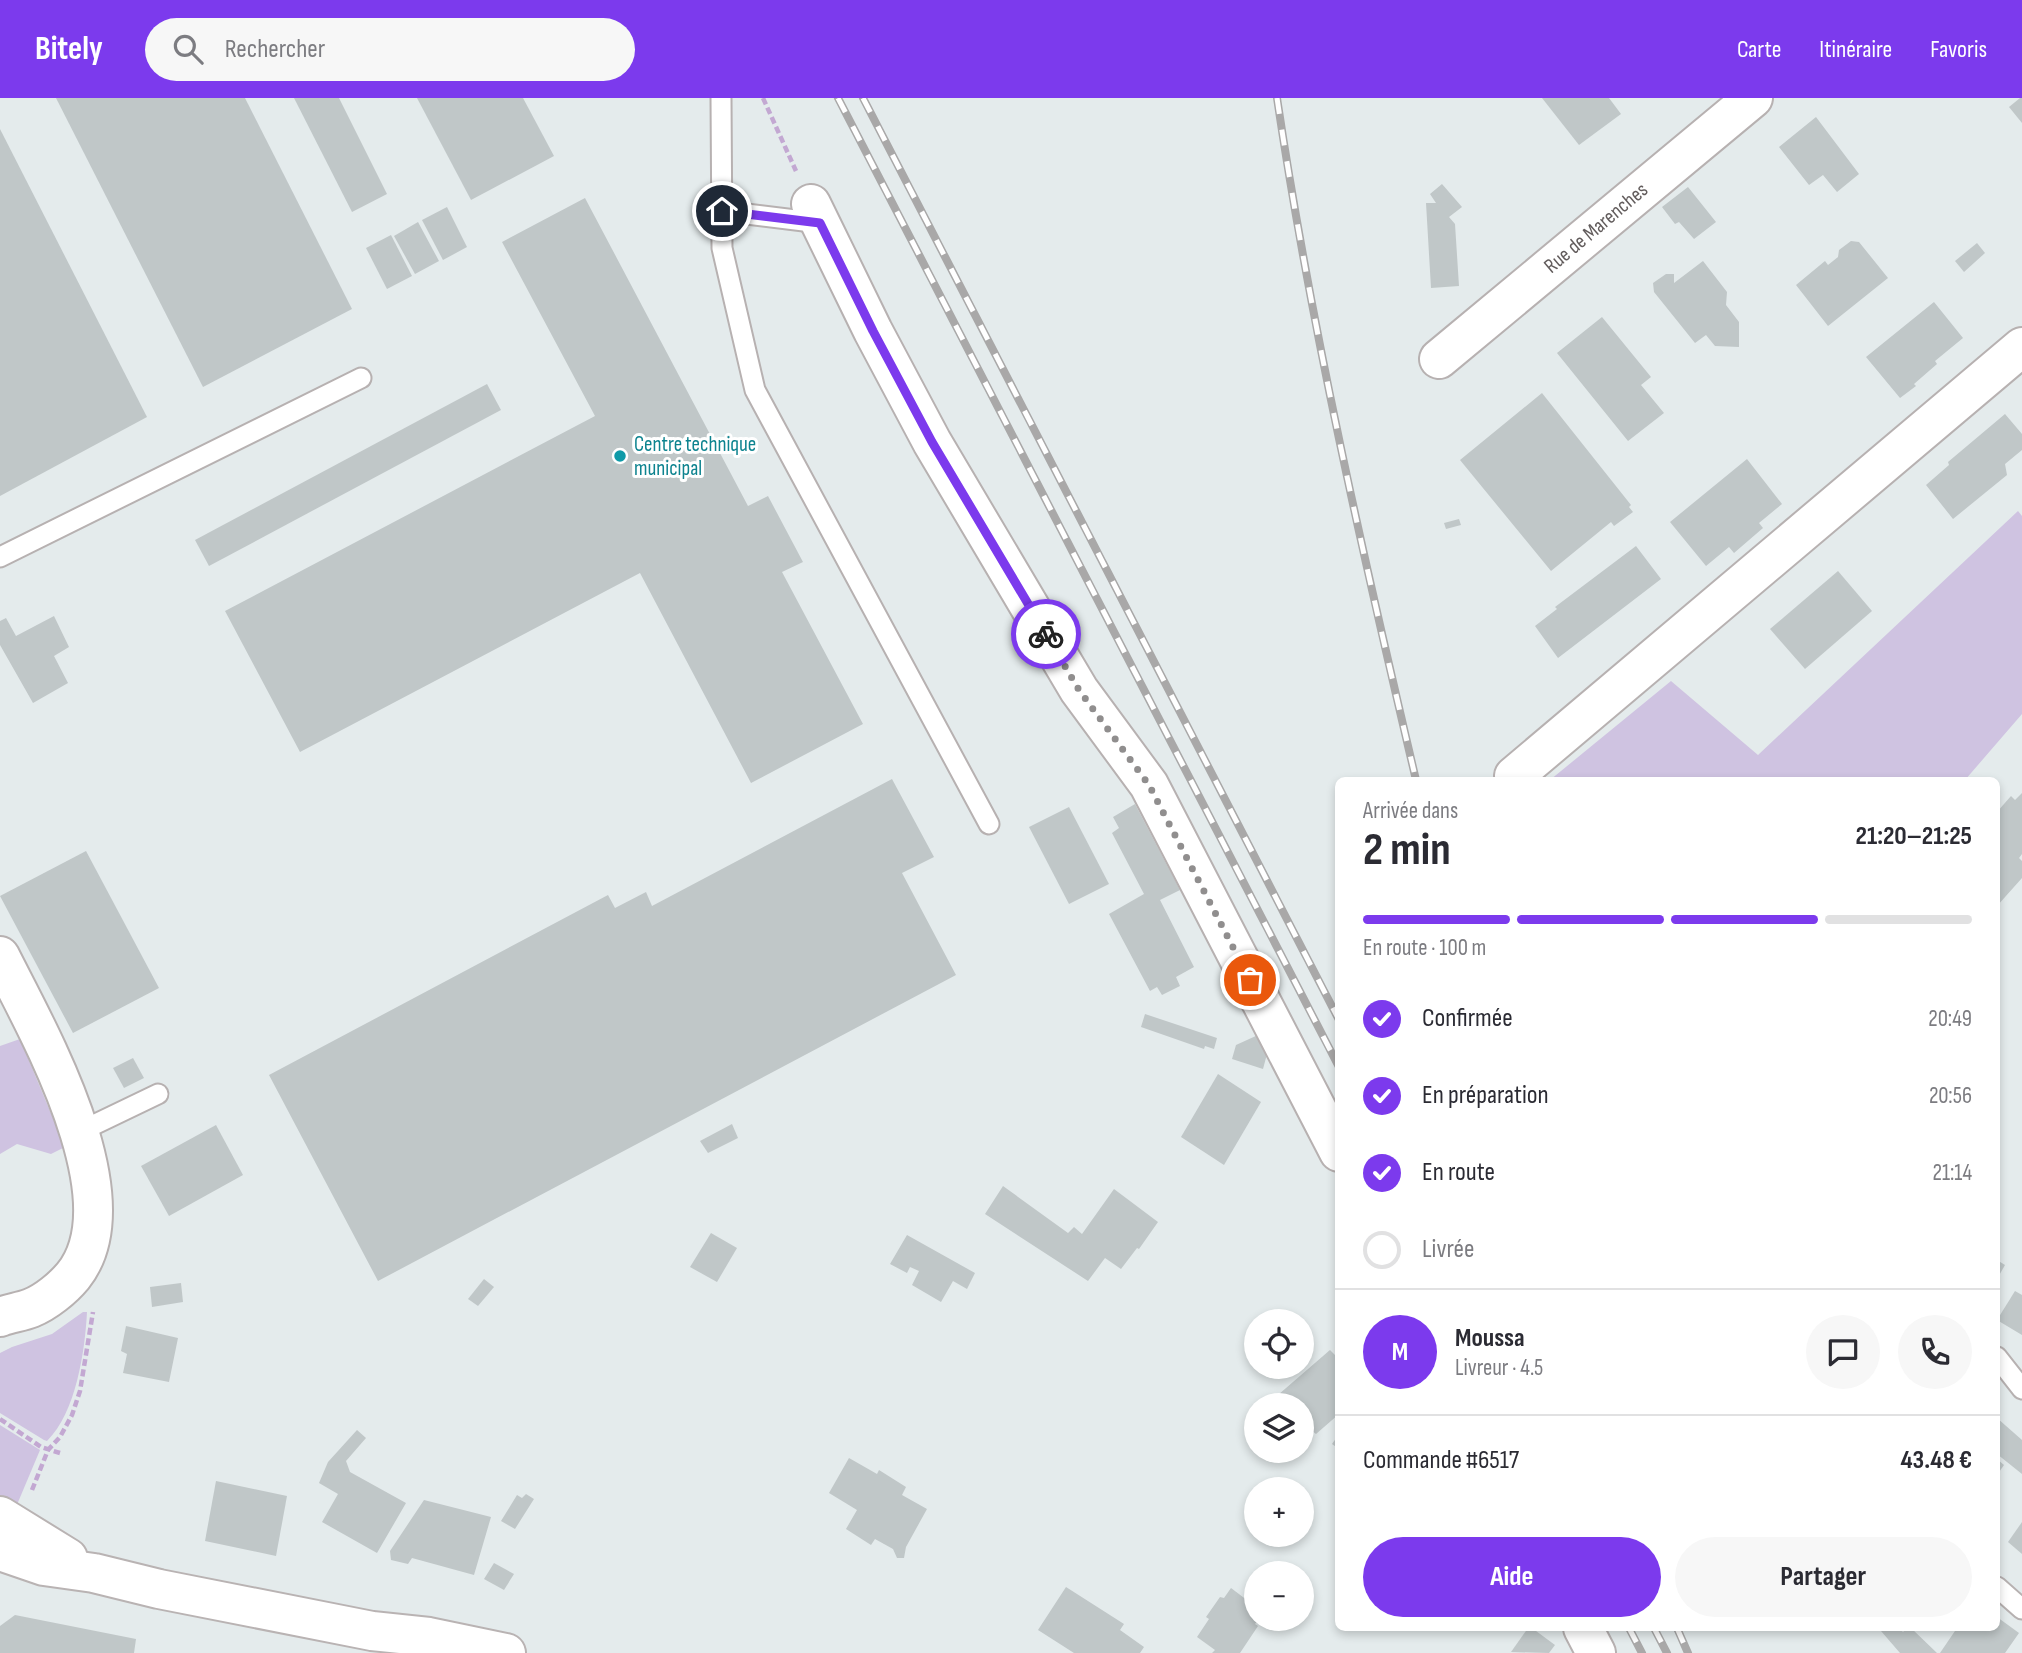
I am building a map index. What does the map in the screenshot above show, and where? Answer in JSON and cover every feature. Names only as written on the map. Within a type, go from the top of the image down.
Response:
[{"type":"street","name":"Rue de Marenches","points":[[1439,359],[1753,98]]},
{"type":"street","points":[[816,213],[873,331],[932,442],[1079,690],[1149,785],[1335,1144]]},
{"type":"street","points":[[1514,776],[2022,346]]},
{"type":"street","points":[[0,956],[48,1051],[79,1132],[90,1170],[93,1205],[91,1238],[85,1260],[72,1278],[31,1308],[0,1317]]},
{"type":"street","points":[[15,1506],[94,1573]]},
{"type":"street","points":[[0,1551],[44,1566],[94,1573],[372,1631],[429,1637],[467,1649],[506,1653]]},
{"type":"street","points":[[1585,1631],[1596,1653]]},
{"type":"lane","points":[[721,98],[722,248],[755,390],[989,824]]},
{"type":"lane","points":[[722,211],[816,213]]},
{"type":"lane","points":[[0,557],[361,378]]},
{"type":"lane","points":[[79,1132],[158,1094]]},
{"type":"lane","points":[[2000,1361],[2022,1390]]},
{"type":"lane","points":[[2000,1590],[2022,1609]]},
{"type":"path","points":[[763,98],[816,213]]},
{"type":"path","points":[[15,1506],[72,1415],[80,1391],[94,1302]]},
{"type":"path","points":[[0,1419],[48,1450],[60,1453]]},
{"type":"shaded area","points":[[2018,511],[2022,516],[2022,714],[1968,777],[1554,777],[1671,681],[1758,755]]},
{"type":"shaded area","points":[[20,1039],[63,1148],[51,1154],[17,1144],[0,1154],[0,1046]]},
{"type":"shaded area","points":[[83,1312],[87,1312],[86,1328],[77,1381],[65,1415],[47,1441],[0,1413],[0,1353],[52,1334]]},
{"type":"shaded area","points":[[0,1425],[40,1450],[16,1507],[0,1499]]},
{"type":"building","points":[[56,98],[245,98],[352,309],[203,387]]},
{"type":"building","points":[[294,98],[339,98],[387,194],[352,212]]},
{"type":"building","points":[[417,98],[523,98],[554,156],[471,200]]},
{"type":"building","points":[[1542,98],[1609,98],[1621,114],[1579,145]]},
{"type":"building","points":[[2022,98],[2022,123],[2009,107]]},
{"type":"building","points":[[1816,117],[1859,174],[1837,192],[1823,175],[1809,185],[1779,147]]},
{"type":"building","points":[[0,129],[147,417],[0,496]]},
{"type":"building","points":[[1442,184],[1462,207],[1449,217],[1455,224],[1459,286],[1431,288],[1426,203],[1436,203],[1430,194]]},
{"type":"building","points":[[1688,187],[1716,222],[1694,239],[1679,222],[1675,224],[1662,207]]},
{"type":"building","name":"Centre technique municipal","points":[[585,198],[748,506],[768,496],[803,562],[782,572],[863,724],[751,783],[640,573],[300,752],[225,611],[595,416],[502,242]]},
{"type":"building","points":[[447,207],[467,247],[443,260],[422,220]]},
{"type":"building","points":[[418,222],[439,261],[415,274],[394,236]]},
{"type":"building","points":[[391,235],[412,276],[387,289],[366,248]]},
{"type":"building","points":[[1851,241],[1859,242],[1888,278],[1828,326],[1796,285],[1825,261],[1828,265],[1838,257],[1839,250]]},
{"type":"building","points":[[1977,243],[1985,253],[1964,272],[1955,261]]},
{"type":"building","points":[[1703,261],[1727,292],[1726,305],[1739,322],[1739,347],[1715,346],[1706,335],[1695,343],[1654,292],[1653,283],[1666,274],[1674,274],[1674,283]]},
{"type":"building","points":[[1934,302],[1963,338],[1935,361],[1937,364],[1900,398],[1866,357]]},
{"type":"building","points":[[1602,317],[1651,377],[1641,385],[1664,413],[1628,441],[1557,353]]},
{"type":"building","points":[[487,384],[501,410],[209,566],[195,540]]},
{"type":"building","points":[[1542,393],[1631,505],[1629,507],[1633,512],[1614,526],[1611,522],[1551,571],[1460,460]]},
{"type":"building","points":[[2005,414],[2022,434],[2022,450],[2005,464],[2007,475],[1953,519],[1926,485],[1949,465],[1948,462]]},
{"type":"building","points":[[1747,459],[1782,504],[1759,523],[1763,528],[1734,553],[1729,547],[1706,566],[1670,522]]},
{"type":"building","points":[[1459,519],[1461,525],[1446,529],[1444,523]]},
{"type":"building","points":[[1636,546],[1661,579],[1558,658],[1535,626],[1557,609],[1555,607]]},
{"type":"building","points":[[1838,571],[1872,611],[1805,669],[1770,629]]},
{"type":"building","points":[[54,616],[69,647],[54,656],[68,683],[33,703],[0,645],[0,621],[6,618],[16,636]]},
{"type":"building","points":[[892,779],[934,857],[902,873],[956,975],[378,1281],[269,1075],[608,895],[615,908],[646,892],[652,906]]},
{"type":"building","points":[[2022,793],[2022,854],[2019,858],[2022,861],[2022,878],[2000,903],[2000,809],[2011,796],[2015,800]]},
{"type":"building","points":[[1135,804],[1180,890],[1160,900],[1194,967],[1176,977],[1180,986],[1162,995],[1157,987],[1150,991],[1109,914],[1144,894],[1112,833],[1119,828],[1113,817]]},
{"type":"building","points":[[1069,807],[1109,884],[1069,904],[1029,827]]},
{"type":"building","points":[[86,851],[159,988],[73,1033],[0,896]]},
{"type":"building","points":[[1145,1014],[1217,1038],[1214,1049],[1205,1046],[1204,1049],[1141,1027]]},
{"type":"building","points":[[1258,1035],[1267,1054],[1263,1069],[1232,1059],[1236,1045]]},
{"type":"building","points":[[133,1058],[144,1078],[124,1088],[113,1068]]},
{"type":"building","points":[[1218,1074],[1261,1102],[1224,1165],[1181,1137]]},
{"type":"building","points":[[732,1124],[738,1138],[708,1153],[700,1141]]},
{"type":"building","points":[[216,1125],[243,1175],[169,1216],[141,1166]]},
{"type":"building","points":[[1003,1186],[1068,1233],[1074,1227],[1082,1234],[1114,1189],[1158,1222],[1121,1269],[1105,1258],[1088,1281],[985,1214]]},
{"type":"building","points":[[711,1233],[737,1248],[717,1282],[690,1267]]},
{"type":"building","points":[[907,1235],[975,1273],[967,1289],[953,1281],[941,1302],[912,1285],[919,1271],[910,1267],[907,1273],[890,1264]]},
{"type":"building","points":[[484,1279],[494,1287],[478,1306],[468,1299]]},
{"type":"building","points":[[181,1283],[183,1302],[152,1307],[150,1287]]},
{"type":"building","points":[[2015,1291],[2022,1295],[2022,1335],[2000,1322],[2000,1315]]},
{"type":"building","points":[[126,1326],[178,1338],[169,1382],[123,1373],[127,1354],[121,1351]]},
{"type":"building","points":[[1330,1350],[1335,1355],[1335,1417],[1316,1434],[1314,1393],[1280,1393],[1296,1379],[1314,1379],[1314,1364]]},
{"type":"building","points":[[2000,1421],[2022,1440],[2022,1474],[2000,1456]]},
{"type":"building","points":[[357,1430],[366,1438],[346,1461],[350,1472],[406,1503],[377,1553],[322,1522],[338,1494],[319,1483],[328,1462]]},
{"type":"building","points":[[849,1458],[877,1474],[879,1470],[906,1487],[902,1495],[927,1509],[906,1547],[904,1558],[897,1558],[893,1549],[875,1539],[871,1545],[846,1529],[857,1510],[829,1493]]},
{"type":"building","points":[[216,1481],[287,1496],[276,1556],[205,1541]]},
{"type":"building","points":[[526,1494],[534,1499],[515,1529],[501,1521],[517,1495],[522,1498]]},
{"type":"building","points":[[424,1500],[491,1517],[474,1575],[412,1558],[408,1564],[391,1560],[390,1551]]},
{"type":"building","points":[[2022,1522],[2022,1554],[2008,1542]]},
{"type":"building","points":[[494,1563],[514,1574],[504,1590],[484,1579]]},
{"type":"building","points":[[1066,1587],[1124,1624],[1120,1630],[1144,1647],[1140,1653],[1074,1653],[1038,1630]]},
{"type":"building","points":[[1231,1588],[1244,1598],[1244,1631],[1255,1631],[1240,1653],[1212,1653],[1215,1650],[1197,1637],[1209,1619],[1206,1617],[1220,1597],[1224,1598]]},
{"type":"building","points":[[15,1615],[136,1639],[134,1653],[0,1653],[0,1626]]},
{"type":"building","points":[[2000,1619],[2019,1633],[2005,1653],[1940,1653],[1955,1631],[2000,1631]]},
{"type":"building","points":[[1526,1631],[1536,1631],[1555,1645],[1549,1653],[1511,1652]]},
{"type":"building","points":[[1881,1631],[1914,1631],[1937,1653],[1900,1653]]},
{"type":"railway","points":[[838,98],[1335,1059]]},
{"type":"railway","points":[[863,98],[1335,1012]]},
{"type":"railway","points":[[1277,98],[1322,355],[1415,777]]},
{"type":"railway","points":[[1631,1631],[1642,1653]]},
{"type":"railway","points":[[1656,1631],[1667,1653]]},
{"type":"railway","points":[[1678,1631],[1688,1653]]},
{"type":"way so far","points":[[1046,634],[1079,690],[1149,785],[1250,980]]},
{"type":"place","name":"Centre technique municipal","points":[[620,456]]},
{"type":"route","points":[[722,211],[820,223],[932,442],[1046,634]]}]
